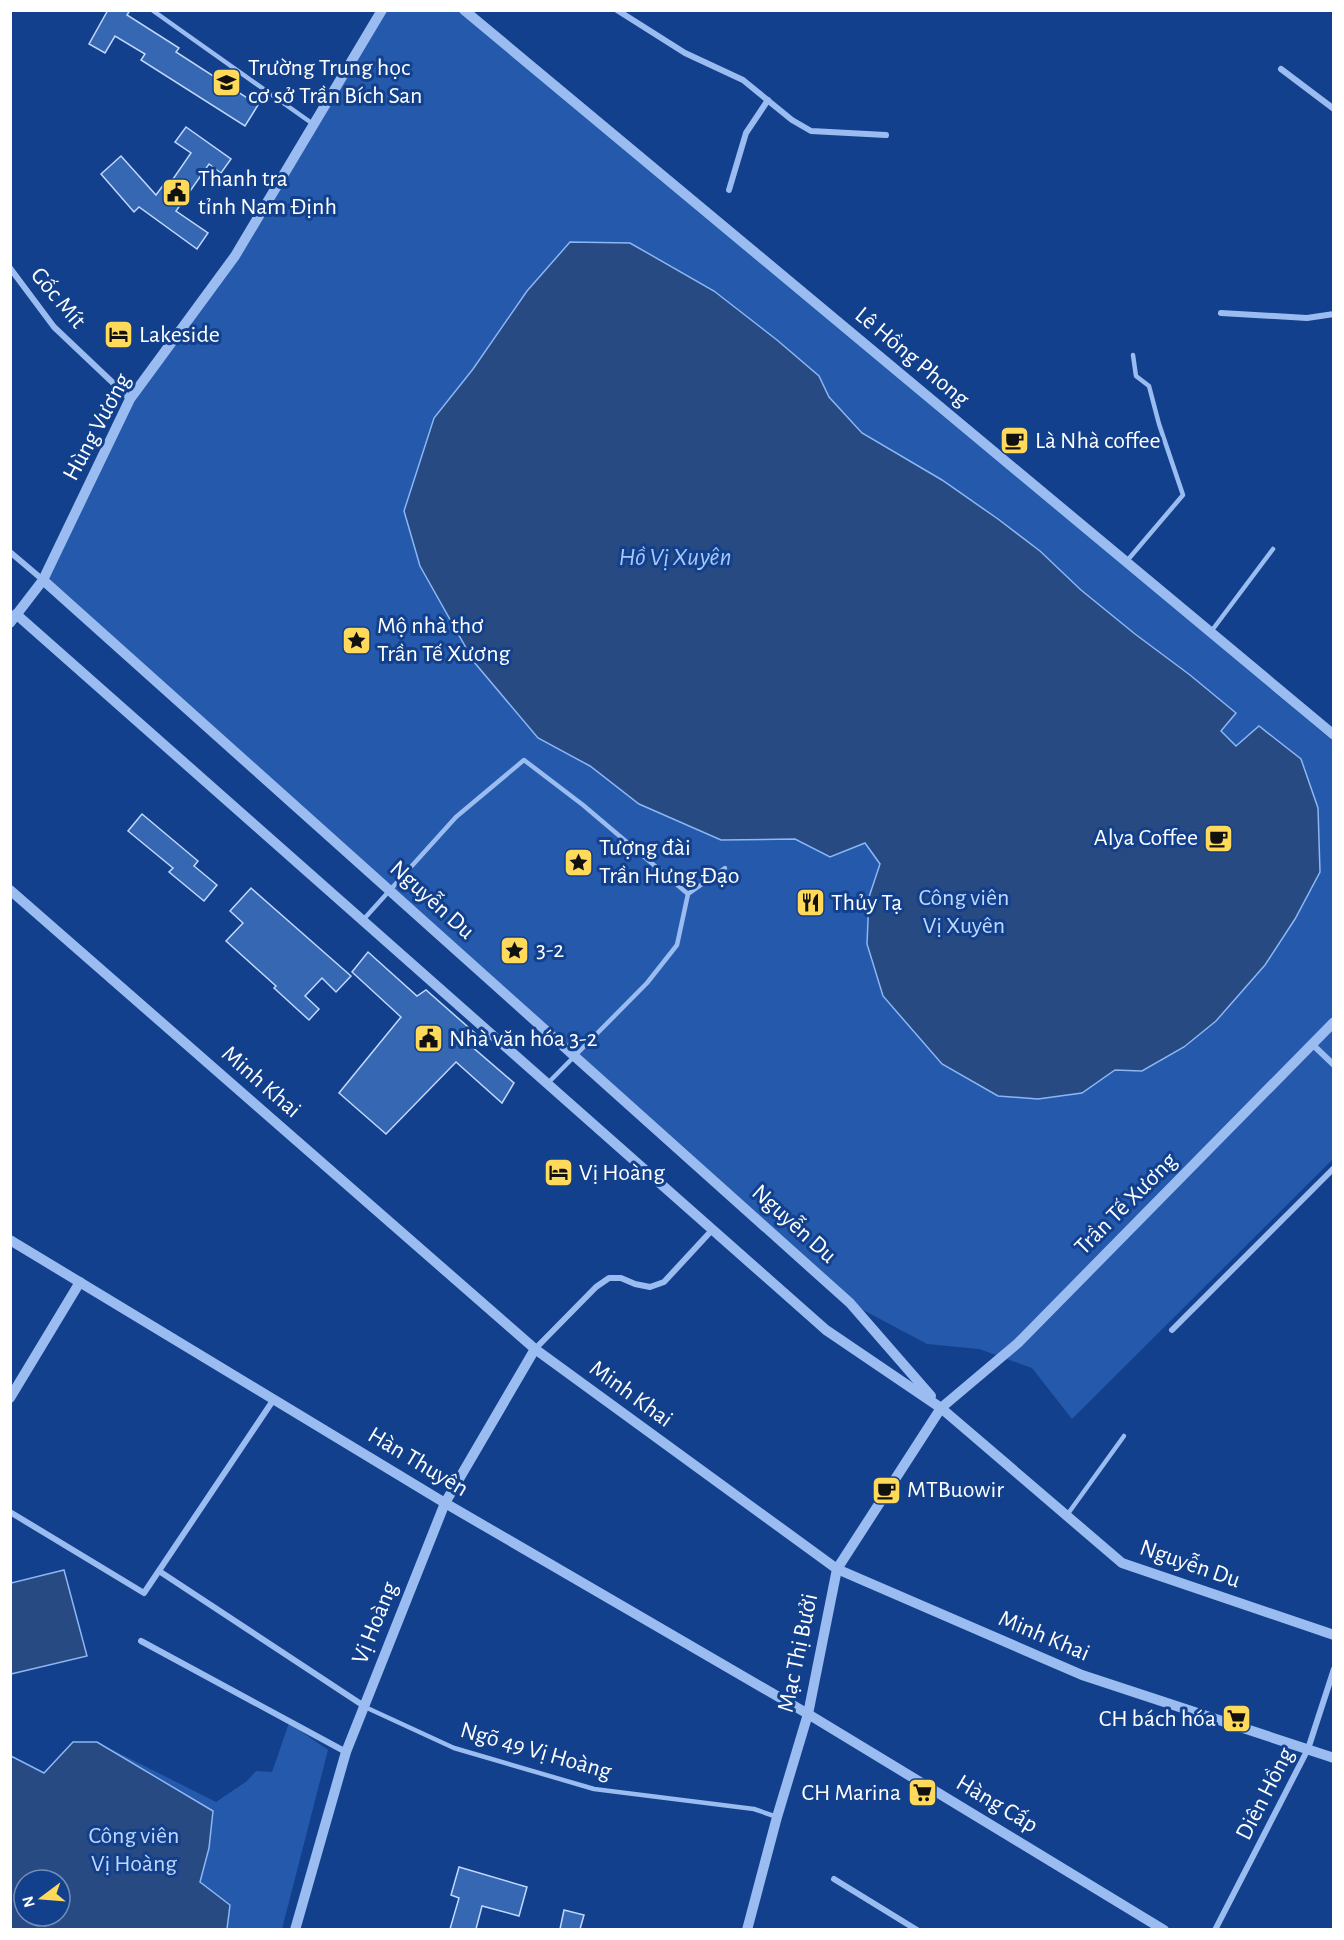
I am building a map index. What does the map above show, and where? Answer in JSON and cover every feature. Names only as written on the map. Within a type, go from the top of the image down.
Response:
[{"type":"street","name":"Hùng Vương","points":[[13,619],[43,580],[130,399],[235,256],[382,10]]},
{"type":"street","name":"Lê Hồng Phong","points":[[464,10],[1334,735]]},
{"type":"street","points":[[618,10],[686,53],[743,80],[792,120],[811,131],[886,135]]},
{"type":"street","points":[[1281,69],[1334,110]]},
{"type":"street","points":[[729,190],[746,133],[768,100]]},
{"type":"street","name":"Gốc Mít","points":[[10,268],[54,327],[130,399]]},
{"type":"street","points":[[1221,313],[1308,318],[1334,314]]},
{"type":"street","points":[[10,552],[43,580]]},
{"type":"street","name":"Nguyễn Du","points":[[43,580],[850,1303],[941,1408]]},
{"type":"street","name":"Nguyễn Du","points":[[13,619],[363,920],[826,1330],[941,1408],[1122,1563],[1334,1635]]},
{"type":"street","name":"Minh Khai","points":[[10,890],[535,1349],[837,1569],[1082,1675],[1334,1758]]},
{"type":"street","name":"Trần Tế Xương","points":[[941,1408],[1018,1343],[1334,1022]]},
{"type":"street","points":[[1312,1044],[1334,1065]]},
{"type":"street","points":[[1172,1330],[1334,1168]]},
{"type":"street","points":[[535,1349],[596,1287],[609,1278],[621,1278],[650,1287],[664,1282],[713,1229]]},
{"type":"street","name":"Hàn Thuyên","points":[[10,1240],[446,1503],[808,1714]]},
{"type":"street","points":[[10,1398],[80,1282]]},
{"type":"street","name":"Vị Hoàng","points":[[295,1929],[346,1752],[446,1503],[535,1349]]},
{"type":"street","points":[[10,1512],[144,1593],[274,1399]]},
{"type":"street","name":"Mạc Thị Bưởi","points":[[747,1929],[808,1714],[837,1569],[941,1408]]},
{"type":"street","points":[[159,1571],[364,1706]]},
{"type":"street","points":[[141,1641],[346,1752]]},
{"type":"street","name":"Diên Hồng","points":[[1215,1929],[1308,1749],[1334,1669]]},
{"type":"street","name":"Hàng Cấp","points":[[808,1714],[1164,1929]]},
{"type":"street","points":[[834,1880],[917,1929]]},
{"type":"lane","points":[[152,10],[313,124]]},
{"type":"lane","points":[[1126,562],[1183,495],[1149,386],[1136,376],[1133,355]]},
{"type":"lane","points":[[1210,633],[1273,549]]},
{"type":"lane","points":[[363,920],[456,817],[524,760],[584,805],[688,894]]},
{"type":"lane","points":[[548,1083],[647,983],[677,945],[688,894],[725,868]]},
{"type":"lane","points":[[1066,1515],[1124,1436]]},
{"type":"lane","name":"Ngõ 49 Vị Hoàng","points":[[364,1706],[454,1748],[594,1789],[754,1809],[777,1817]]},
{"type":"green space","name":"Công viên Vị Xuyên","points":[[382,11],[463,11],[1333,741],[1333,1159],[1072,1419],[1032,1368],[979,1349],[927,1344],[850,1303],[43,580],[130,399],[235,256]]},
{"type":"green space","name":"Công viên Vị Hoàng","points":[[289,1723],[328,1750],[282,1929],[11,1929],[10,1756],[44,1773],[73,1742],[97,1742],[216,1802],[247,1781],[256,1771],[272,1772]]},
{"type":"water","name":"Hồ Vị Xuyên","points":[[570,242],[630,243],[714,291],[819,376],[829,397],[862,433],[942,480],[998,519],[1040,551],[1081,590],[1236,713],[1221,731],[1236,746],[1259,726],[1301,759],[1318,808],[1320,872],[1295,919],[1265,965],[1216,1021],[1184,1047],[1142,1071],[1115,1070],[1082,1093],[1038,1099],[998,1096],[942,1064],[883,996],[867,944],[869,897],[880,864],[865,843],[830,857],[795,839],[721,840],[639,804],[590,766],[538,738],[474,662],[420,566],[404,511],[434,418],[473,369],[527,291]]},
{"type":"water","points":[[64,1570],[87,1656],[11,1674],[11,1583]]},
{"type":"water","name":"Công viên Vị Hoàng","points":[[73,1742],[97,1742],[213,1811],[209,1848],[200,1882],[230,1905],[227,1929],[11,1929],[11,1756],[44,1773]]},
{"type":"building","points":[[108,10],[130,10],[127,15],[179,48],[176,52],[258,105],[245,126],[141,60],[145,54],[115,36],[105,53],[89,44]]},
{"type":"building","points":[[186,127],[231,159],[221,173],[209,164],[176,211],[208,233],[197,249],[139,207],[134,212],[101,174],[121,156],[156,195],[167,180],[171,182],[191,153],[175,142]]},
{"type":"building","points":[[142,814],[198,861],[194,866],[217,885],[204,901],[169,872],[173,868],[128,831]]},
{"type":"building","points":[[251,888],[351,976],[336,992],[322,978],[305,996],[319,1009],[309,1020],[274,988],[276,986],[226,941],[243,923],[230,911]]},
{"type":"building","name":"Nhà văn hóa 3-2","points":[[368,952],[417,996],[426,990],[476,1034],[470,1045],[514,1083],[502,1103],[456,1062],[386,1134],[339,1093],[401,1017],[352,972]]},
{"type":"building","points":[[459,1867],[527,1887],[519,1916],[482,1906],[476,1929],[450,1929],[459,1898],[451,1895]]},
{"type":"building","points":[[564,1910],[584,1915],[580,1929],[560,1929]]},
{"type":"place","name":"Trường Trung học cơ sở Trần Bích San","points":[[227,82]]},
{"type":"place","name":"Thanh tra tỉnh Nam Định","points":[[177,193]]},
{"type":"place","name":"Lakeside","points":[[118,335]]},
{"type":"place","name":"Là Nhà coffee","points":[[1014,441]]},
{"type":"place","name":"Mộ nhà thơ Trần Tế Xương","points":[[356,640]]},
{"type":"place","name":"Alya Coffee","points":[[1219,838]]},
{"type":"place","name":"Tượng đài Trần Hưng Đạo","points":[[578,862]]},
{"type":"place","name":"Thủy Tạ","points":[[810,903]]},
{"type":"place","name":"3-2","points":[[515,950]]},
{"type":"place","name":"Nhà văn hóa 3-2","points":[[428,1039]]},
{"type":"place","name":"Vị Hoàng","points":[[558,1173]]},
{"type":"place","name":"MTBuowir","points":[[886,1490]]},
{"type":"place","name":"CH bách hóa","points":[[1237,1719]]},
{"type":"place","name":"CH Marina","points":[[922,1793]]}]
